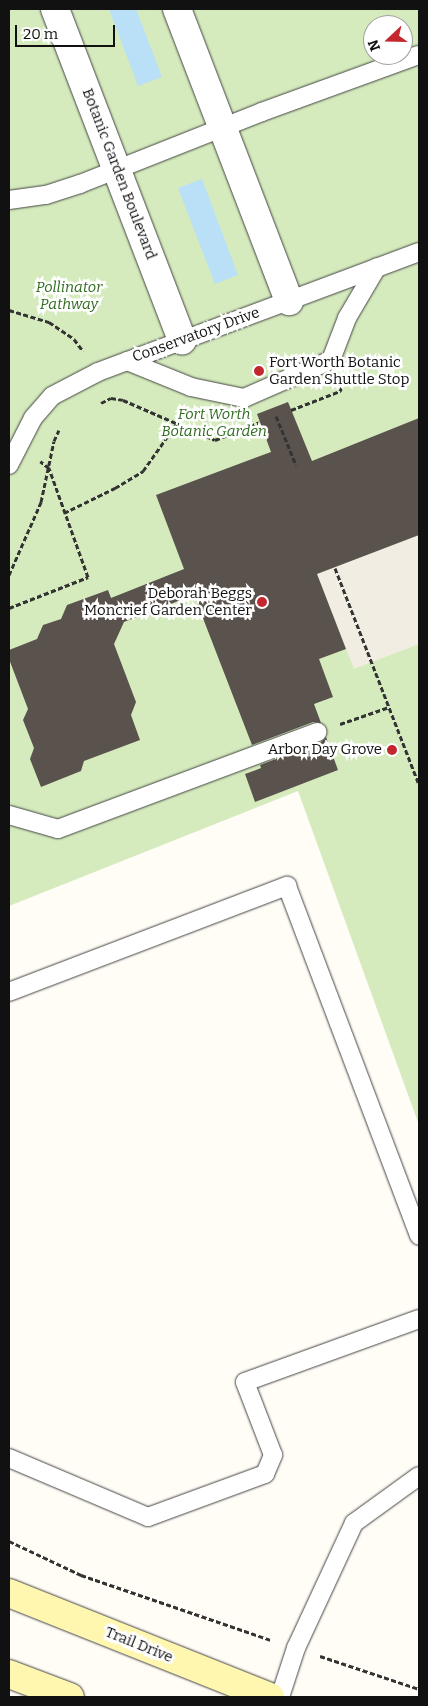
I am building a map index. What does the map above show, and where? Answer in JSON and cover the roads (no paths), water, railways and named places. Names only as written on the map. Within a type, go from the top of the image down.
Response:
[{"type":"street","name":"Botanic Garden Boulevard","points":[[55,9],[182,340]]},
{"type":"street","points":[[177,9],[290,300]]},
{"type":"street","name":"Trail Drive","points":[[9,1593],[270,1697]]},
{"type":"street","points":[[9,1674],[70,1697]]},
{"type":"lane","points":[[9,200],[46,195],[117,170],[222,127],[419,55]]},
{"type":"lane","name":"Conservatory Drive","points":[[9,465],[33,418],[52,396],[98,372],[419,252]]},
{"type":"lane","points":[[127,361],[191,387],[244,398],[331,360],[347,318],[377,267]]},
{"type":"lane","points":[[9,815],[58,829],[316,732]]},
{"type":"lane","points":[[9,992],[287,886],[419,1236]]},
{"type":"lane","points":[[9,1458],[148,1517],[265,1474],[272,1455],[245,1382],[419,1319]]},
{"type":"lane","points":[[280,1697],[296,1648],[354,1523],[419,1476]]},
{"type":"water","points":[[109,9],[136,9],[162,77],[138,86]]},
{"type":"water","points":[[202,179],[238,275],[215,284],[178,188]]},
{"type":"place","name":"Fort Worth Botanic Garden Shuttle Stop","points":[[259,371]]},
{"type":"place","name":"Deborah Beggs Moncrief Garden Center","points":[[262,602]]},
{"type":"place","name":"Arbor Day Grove","points":[[392,750]]},
{"type":"park label","name":"Pollinator Pathway","points":[[69,296]]},
{"type":"park label","name":"Fort Worth Botanic Garden","points":[[214,422]]}]
